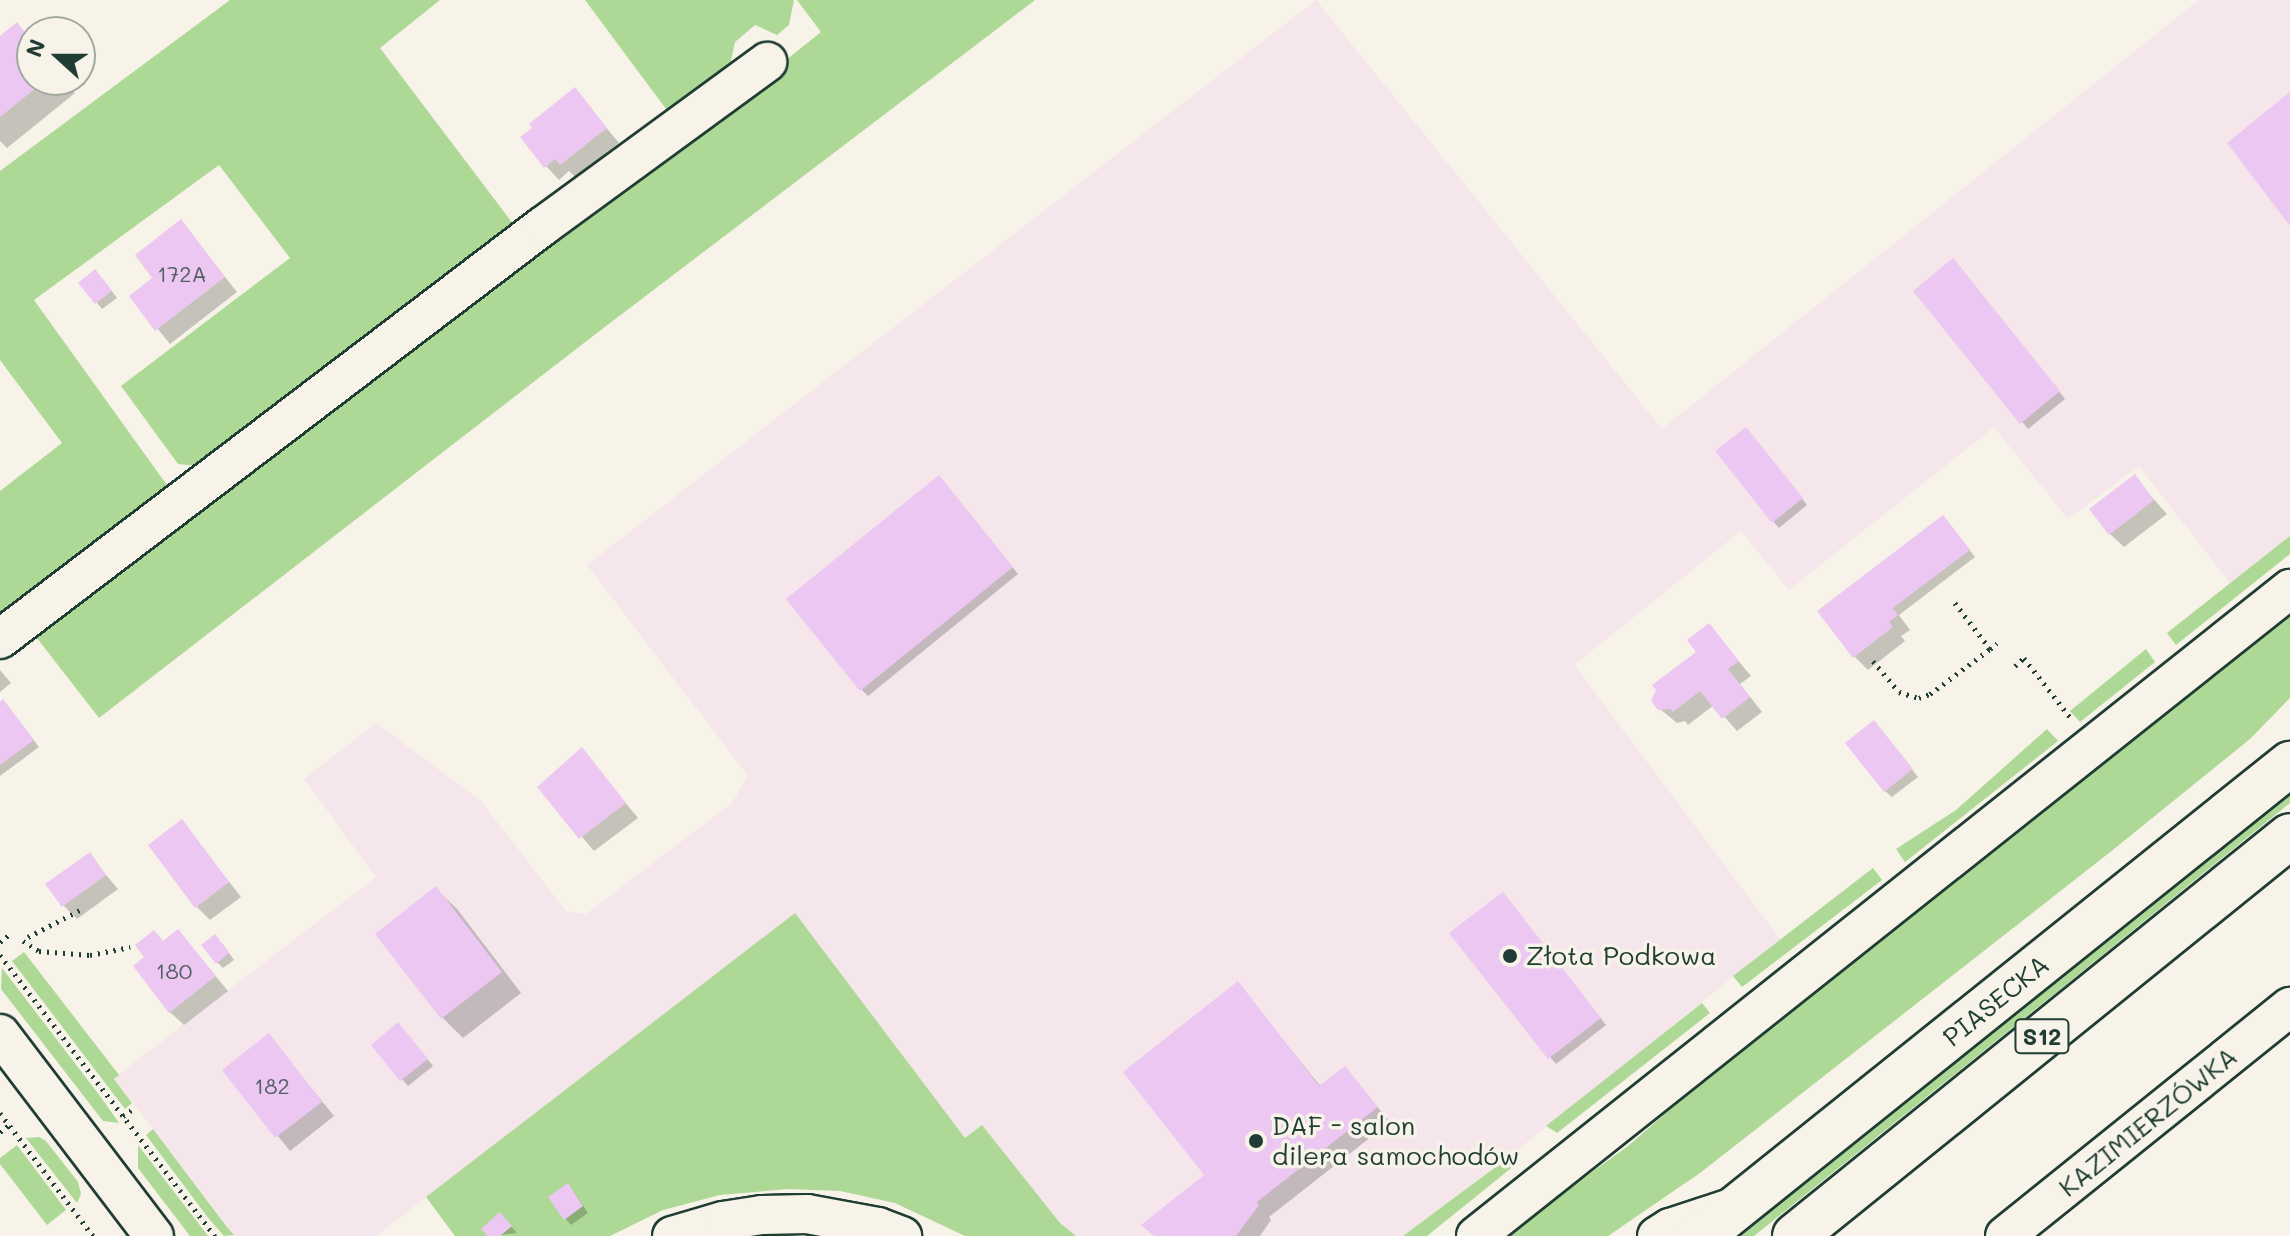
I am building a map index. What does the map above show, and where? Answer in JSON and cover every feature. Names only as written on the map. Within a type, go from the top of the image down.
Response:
[{"type":"highway","name":"PIASECKA","points":[[1701,1236],[2290,764]]},
{"type":"highway","name":"S12","points":[[1795,1236],[2290,836]]},
{"type":"street","points":[[0,639],[543,226],[767,62]]},
{"type":"street","points":[[1476,1236],[2290,589]]},
{"type":"street","name":"KAZIMIERZÓWKA","points":[[2005,1236],[2290,1007]]},
{"type":"street","points":[[0,1034],[154,1236]]},
{"type":"street","points":[[1657,1236],[1670,1228],[1740,1205]]},
{"type":"street","points":[[672,1236],[723,1221],[762,1215],[807,1214],[878,1227],[902,1236]]},
{"type":"path","points":[[1955,603],[1990,649]]},
{"type":"path","points":[[1873,661],[1899,692],[1919,698],[1930,694],[1997,643]]},
{"type":"path","points":[[2015,666],[2024,658],[2073,721]]},
{"type":"path","points":[[84,908],[26,939],[39,951],[90,955],[130,947]]},
{"type":"path","points":[[0,942],[10,934]]},
{"type":"path","points":[[0,955],[215,1236]]},
{"type":"path","points":[[123,1116],[135,1108]]},
{"type":"path","points":[[0,1113],[93,1236]]},
{"type":"path","points":[[0,1132],[9,1125]]},
{"type":"shaded area","points":[[1316,0],[1662,429],[2199,0],[2290,0],[2290,536],[2230,583],[2139,466],[2068,519],[1994,427],[1789,590],[1741,531],[1574,665],[1780,939],[1530,1140],[1403,1236],[1076,1236],[1060,1223],[982,1125],[965,1138],[795,913],[376,1236],[235,1236],[114,1078],[376,877],[304,779],[376,723],[481,801],[566,911],[586,914],[732,803],[748,776],[587,565]]},
{"type":"green space","points":[[230,0],[440,0],[380,48],[520,233],[209,467],[178,464],[121,386],[290,258],[219,165],[34,300],[169,488],[0,630],[0,491],[62,443],[0,360],[0,171]]},
{"type":"green space","points":[[585,0],[794,0],[789,25],[777,35],[755,25],[735,42],[729,70],[672,117]]},
{"type":"green space","points":[[797,0],[1035,0],[593,336],[99,718],[30,629],[693,135],[821,32]]},
{"type":"green space","points":[[2290,536],[2290,554],[2176,645],[2167,633]]},
{"type":"green space","points":[[2290,616],[2290,698],[2250,739],[2109,853],[1700,1173],[1608,1236],[1504,1236],[1628,1146],[1727,1060]]},
{"type":"green space","points":[[2146,649],[2155,662],[2080,722],[2070,711]]},
{"type":"green space","points":[[2047,729],[2058,741],[1905,862],[1896,849],[1956,810]]},
{"type":"green space","points":[[2290,789],[2290,803],[2089,966],[1754,1236],[1738,1236]]},
{"type":"green space","points":[[1873,868],[1882,880],[1742,987],[1733,976]]},
{"type":"green space","points":[[795,913],[965,1138],[982,1125],[1060,1223],[1076,1236],[965,1236],[895,1203],[840,1191],[789,1189],[720,1195],[663,1210],[610,1236],[455,1236],[426,1197]]},
{"type":"green space","points":[[24,952],[119,1075],[114,1079],[132,1103],[125,1109],[12,961]]},
{"type":"green space","points":[[2,968],[119,1123],[103,1121],[1,989]]},
{"type":"green space","points":[[1702,1003],[1710,1013],[1557,1133],[1546,1126]]},
{"type":"green space","points":[[153,1129],[234,1235],[224,1236],[209,1219],[146,1135]]},
{"type":"green space","points":[[39,1137],[46,1141],[78,1182],[81,1194],[77,1203],[26,1138]]},
{"type":"green space","points":[[17,1145],[66,1210],[47,1225],[0,1164],[0,1158]]},
{"type":"green space","points":[[138,1145],[208,1236],[190,1236],[138,1168]]},
{"type":"green space","points":[[1509,1157],[1515,1165],[1427,1236],[1403,1236]]},
{"type":"building","points":[[16,23],[16,96],[26,96],[0,117],[0,36]]},
{"type":"building","points":[[575,87],[607,128],[560,165],[555,159],[544,168],[520,137],[532,128],[529,124]]},
{"type":"building","points":[[2290,92],[2290,226],[2227,143]]},
{"type":"building","points":[[181,219],[225,277],[155,331],[129,296],[152,278],[135,255]]},
{"type":"building","points":[[1953,258],[2060,391],[2020,424],[1913,291]]},
{"type":"building","points":[[95,269],[112,291],[95,304],[78,283]]},
{"type":"building","points":[[1746,427],[1803,498],[1772,523],[1715,451]]},
{"type":"building","points":[[2135,474],[2154,500],[2109,535],[2089,509]]},
{"type":"building","points":[[939,475],[1013,567],[860,691],[786,599]]},
{"type":"building","points":[[1943,515],[1970,550],[1893,608],[1898,615],[1889,622],[1893,627],[1853,658],[1817,611]]},
{"type":"building","points":[[1709,623],[1739,661],[1728,669],[1750,697],[1722,719],[1700,691],[1673,712],[1670,709],[1658,710],[1651,701],[1656,690],[1652,685],[1696,652],[1687,640]]},
{"type":"building","points":[[3,699],[34,740],[0,765],[0,702]]},
{"type":"building","points":[[1874,720],[1913,769],[1884,792],[1845,743]]},
{"type":"building","points":[[582,747],[626,803],[579,839],[537,787]]},
{"type":"building","points":[[182,819],[229,882],[195,908],[148,845]]},
{"type":"building","points":[[90,852],[106,875],[62,907],[45,884]]},
{"type":"building","points":[[436,886],[502,972],[441,1019],[375,934]]},
{"type":"building","name":"Złota Podkowa","points":[[1503,892],[1601,1018],[1548,1059],[1449,933]]},
{"type":"building","points":[[178,929],[216,976],[169,1013],[133,966],[144,957],[135,945],[154,930],[163,941]]},
{"type":"building","points":[[215,934],[229,953],[216,964],[201,945]]},
{"type":"building","name":"DAF - salon dilera samochodów","points":[[1238,981],[1319,1086],[1345,1066],[1378,1107],[1257,1202],[1259,1205],[1236,1236],[1154,1236],[1141,1225],[1204,1175],[1123,1072]]},
{"type":"building","points":[[398,1022],[428,1059],[400,1081],[371,1045]]},
{"type":"building","points":[[269,1033],[322,1102],[275,1138],[222,1070]]},
{"type":"building","points":[[568,1183],[583,1206],[564,1220],[548,1197]]},
{"type":"building","points":[[500,1212],[512,1226],[500,1236],[487,1236],[481,1229]]},
{"type":"place","name":"Złota Podkowa","points":[[1510,956]]},
{"type":"place","name":"DAF - salon dilera samochodów","points":[[1256,1141]]}]
